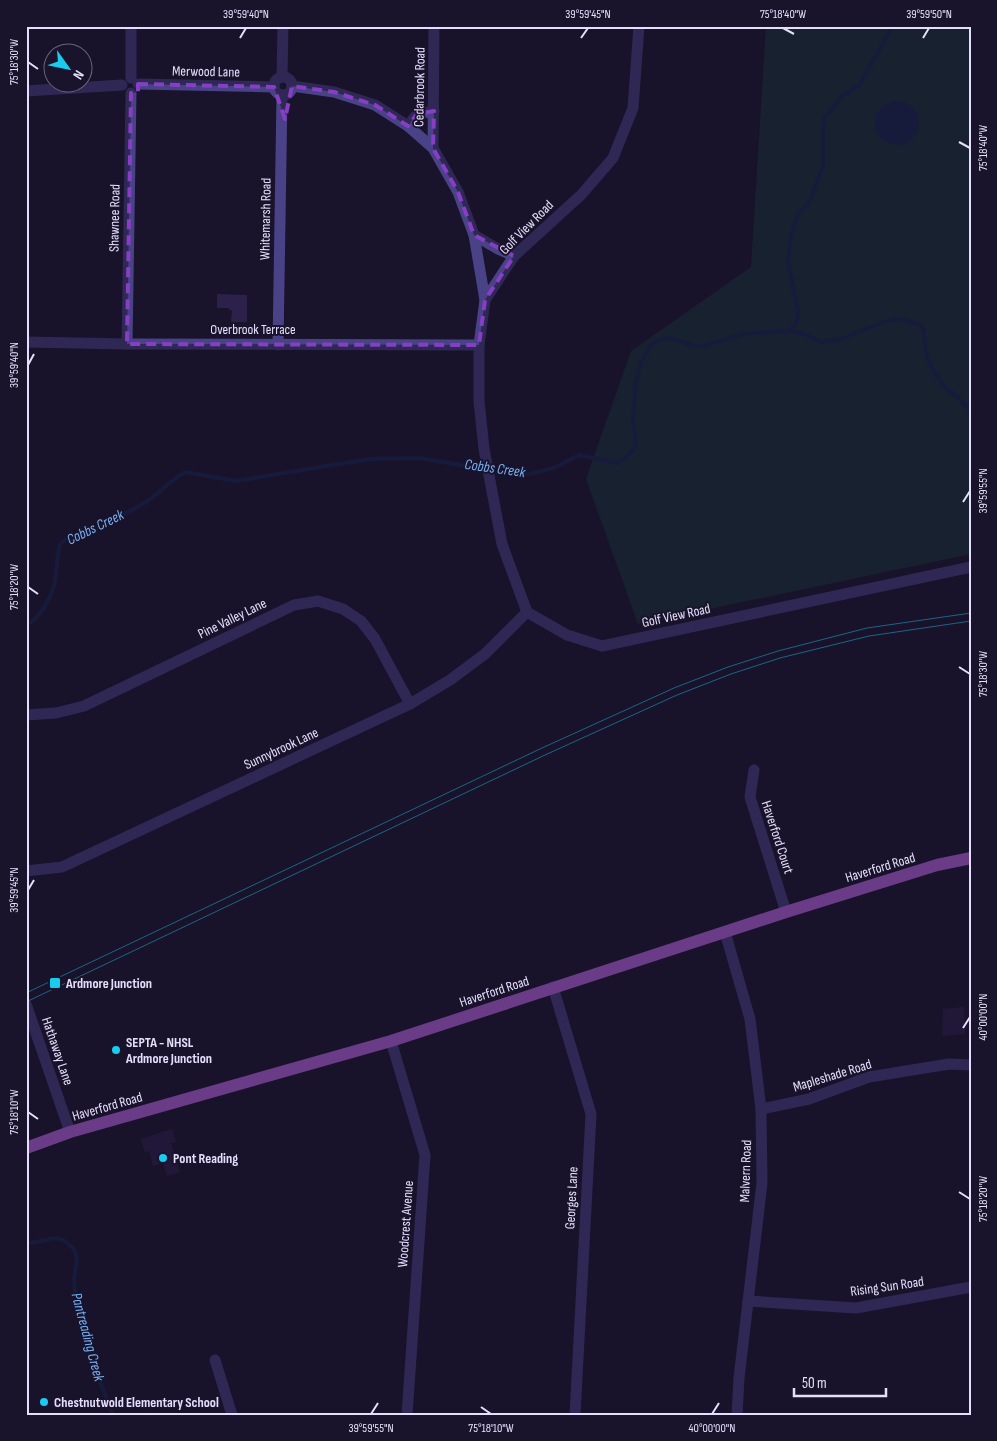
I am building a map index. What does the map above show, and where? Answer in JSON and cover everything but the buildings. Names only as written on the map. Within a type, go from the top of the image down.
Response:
[{"type":"main road","name":"Haverford Road","points":[[26,1148],[70,1132],[391,1041],[786,912],[937,865],[971,858]]},
{"type":"street","name":"Shawnee Road","points":[[127,344],[131,26]]},
{"type":"street","points":[[282,77],[283,26]]},
{"type":"street","name":"Cedarbrook Road","points":[[433,148],[434,26]]},
{"type":"street","name":"Golf View Road","points":[[639,26],[633,108],[613,158],[580,195],[514,256],[485,300],[479,345],[479,401],[487,465],[502,544],[527,612],[567,634],[602,646],[971,567]]},
{"type":"street","points":[[282,77],[289,80],[292,86],[290,91],[278,91],[276,80],[282,77]]},
{"type":"street","name":"Merwood Lane","points":[[26,91],[130,85],[278,91]]},
{"type":"street","points":[[292,86],[334,92],[374,105],[408,126],[433,148],[458,192],[474,235],[485,300]]},
{"type":"street","name":"Whitemarsh Road","points":[[278,91],[278,345]]},
{"type":"street","points":[[408,126],[417,114],[434,110]]},
{"type":"street","points":[[474,235],[514,256]]},
{"type":"street","name":"Overbrook Terrace","points":[[26,342],[479,345]]},
{"type":"street","name":"Pine Valley Lane","points":[[26,716],[56,714],[84,706],[294,605],[318,601],[342,609],[361,621],[375,639],[410,704]]},
{"type":"street","name":"Sunnybrook Lane","points":[[26,871],[62,867],[410,704],[450,680],[484,654],[527,612]]},
{"type":"street","name":"Haverford Court","points":[[754,770],[750,797],[786,912]]},
{"type":"street","name":"Malvern Road","points":[[725,932],[750,1020],[761,1109],[762,1183],[739,1378],[737,1415]]},
{"type":"street","name":"Georges Lane","points":[[553,987],[591,1114],[576,1415]]},
{"type":"street","name":"Hathaway Lane","points":[[27,1006],[70,1132]]},
{"type":"street","name":"Woodcrest Avenue","points":[[391,1041],[426,1155],[407,1415]]},
{"type":"street","name":"Mapleshade Road","points":[[761,1109],[810,1099],[869,1077],[949,1064],[971,1065]]},
{"type":"street","name":"Rising Sun Road","points":[[748,1301],[856,1308],[971,1287]]},
{"type":"street","points":[[215,1360],[232,1415]]},
{"type":"highlighted area","points":[[138,84],[274,87],[285,119],[292,86],[334,92],[375,105],[408,126],[417,114],[434,111],[433,148],[458,192],[474,235],[514,256],[485,300],[479,345],[127,344],[131,93],[138,92]]},
{"type":"green space","points":[[766,26],[971,26],[971,554],[638,624],[586,479],[631,351],[751,267]]},
{"type":"water","points":[[901,101],[913,107],[918,114],[918,132],[913,139],[906,144],[893,145],[885,142],[878,135],[875,119],[878,111],[885,104]]},
{"type":"waterway","points":[[789,331],[798,318],[788,261],[791,235],[799,212],[808,205],[823,167],[824,118],[843,96],[859,85],[893,26]]},
{"type":"waterway","name":"Cobbs Creek","points":[[26,625],[41,612],[52,593],[60,544],[76,535],[107,524],[141,505],[185,472],[236,481],[369,459],[420,458],[501,472],[530,474],[554,468],[579,455],[616,463],[624,459],[636,444],[633,421],[636,381],[641,363],[650,346],[657,341],[669,338],[696,346],[704,346],[742,334],[789,331],[804,334],[821,342],[841,339],[886,321],[899,319],[919,324],[924,329],[926,350],[936,375],[971,412]]},
{"type":"waterway","name":"Pantreading Creek","points":[[26,1244],[56,1238],[65,1241],[73,1248],[77,1257],[74,1281],[76,1303],[97,1374],[113,1415]]},
{"type":"tram line","points":[[26,993],[542,748],[674,688],[728,667],[778,651],[867,628],[971,613]]},
{"type":"tram line","points":[[26,1002],[545,755],[677,695],[731,674],[780,658],[869,636],[971,621]]},
{"type":"place","name":"Ardmore Junction","points":[[55,983]]},
{"type":"place","name":"SEPTA - NHSL Ardmore Junction","points":[[116,1050]]},
{"type":"place","name":"Pont Reading","points":[[163,1158]]},
{"type":"place","name":"Chestnutwold Elementary School","points":[[44,1402]]}]
